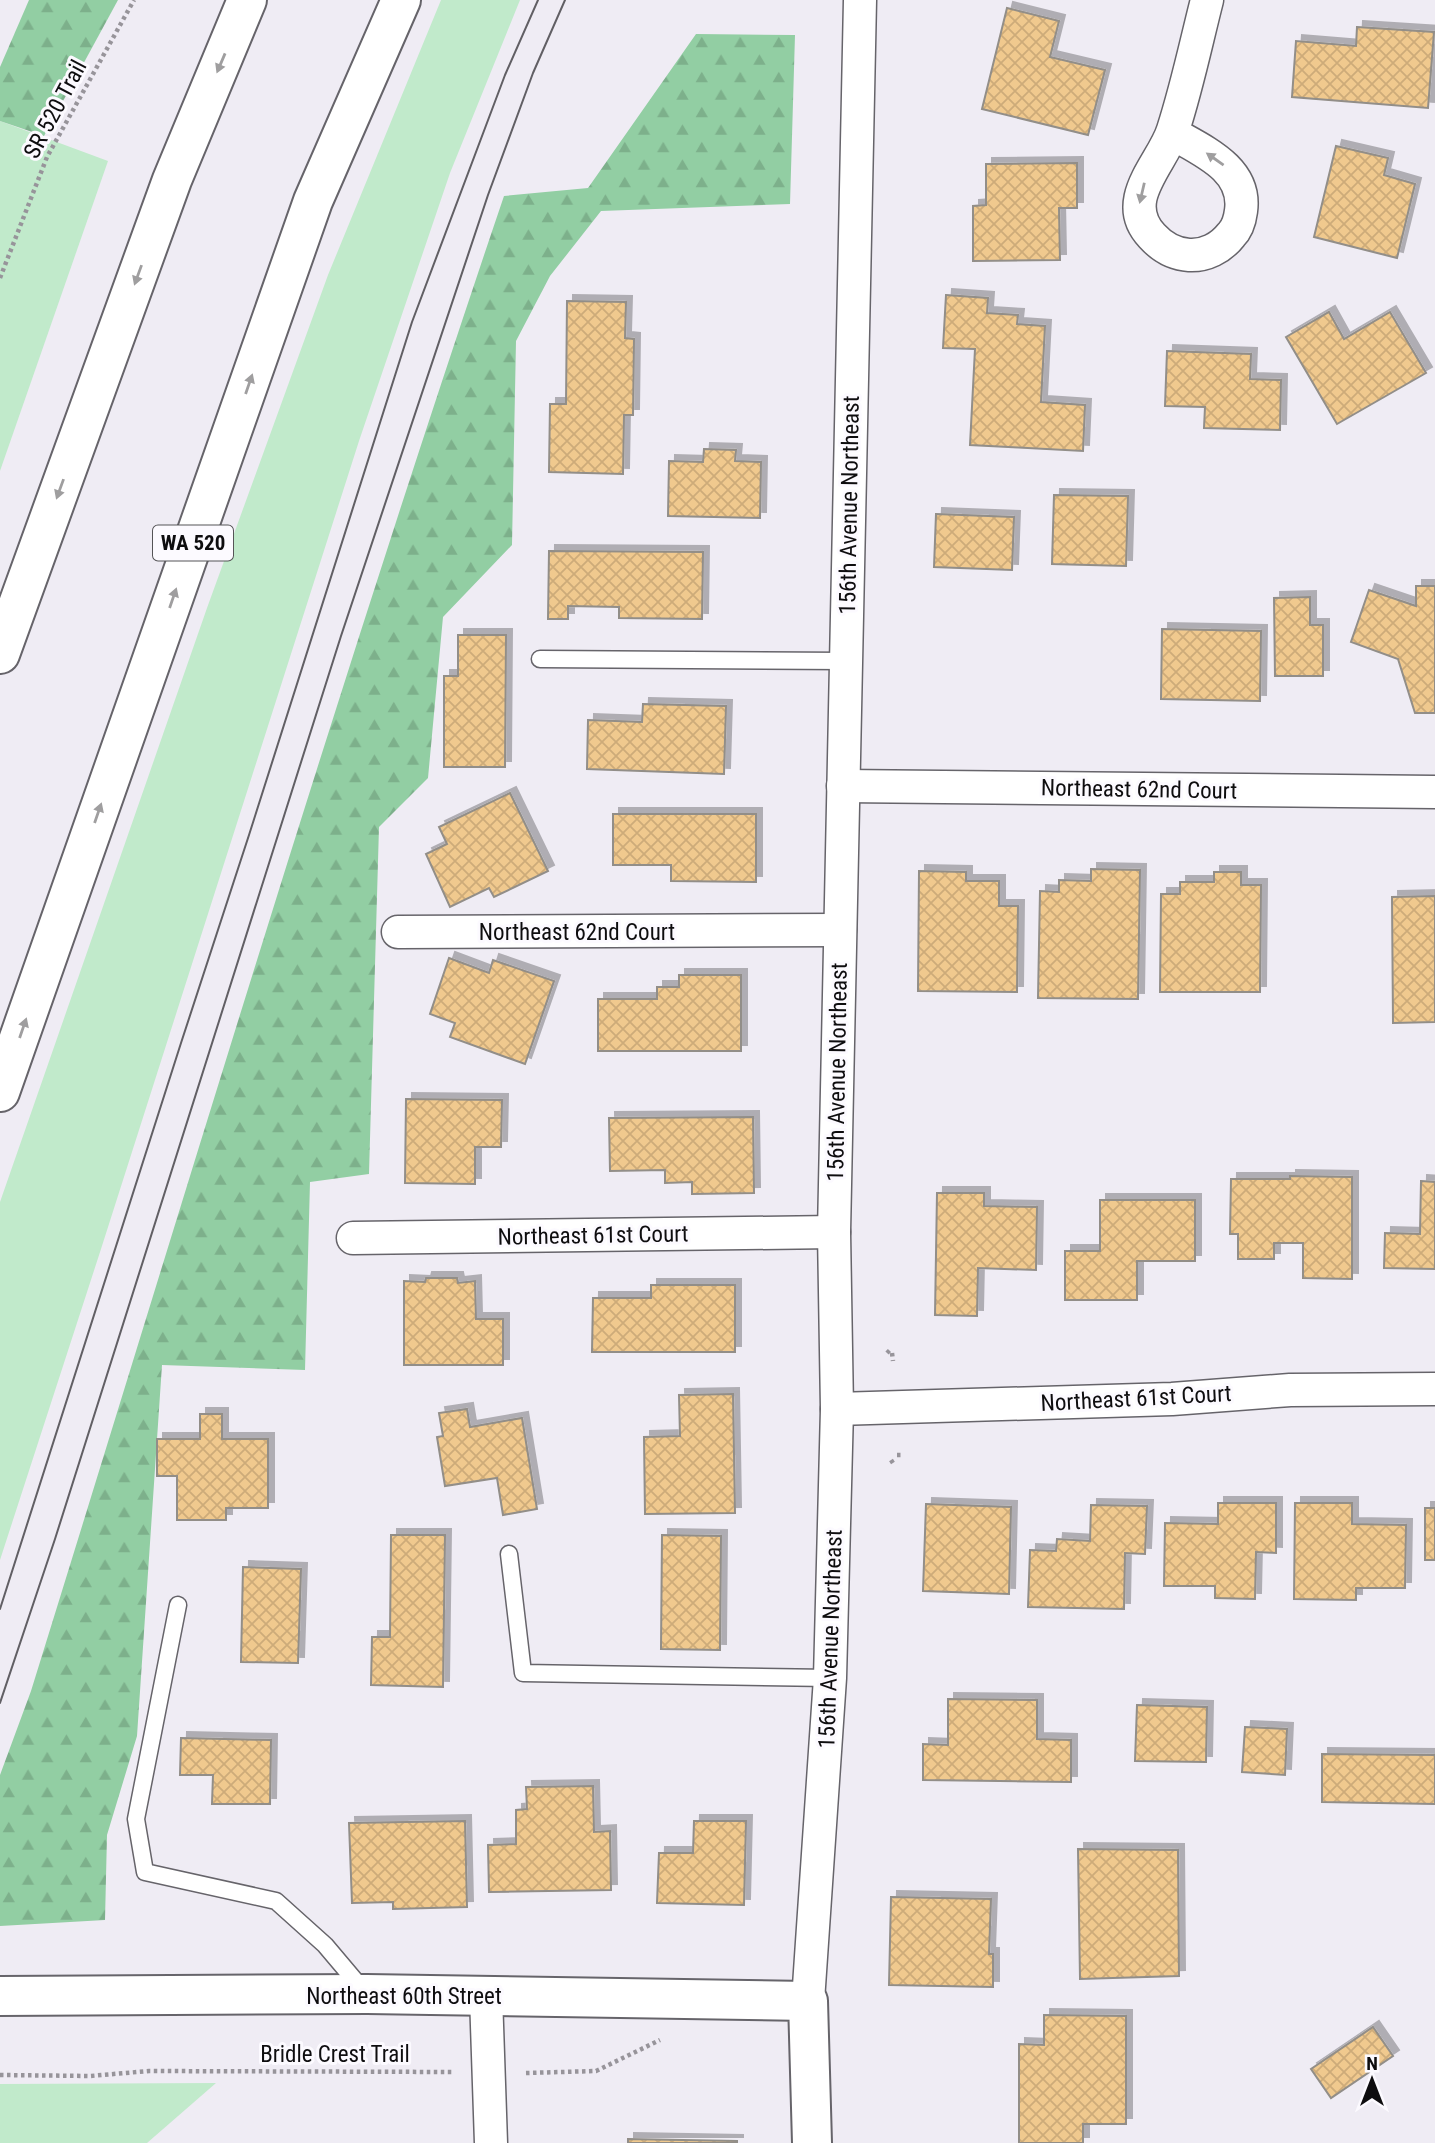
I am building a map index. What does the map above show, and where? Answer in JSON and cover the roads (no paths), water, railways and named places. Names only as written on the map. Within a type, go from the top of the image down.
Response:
[{"type":"main road","points":[[0,654],[172,180],[247,0]]},
{"type":"main road","name":"WA 520","points":[[0,1092],[313,201],[401,0]]},
{"type":"main road","name":"Northeast 60th Street","points":[[0,1996],[367,1994],[808,2001]]},
{"type":"main road","name":"156th Avenue Northeast","points":[[808,2001],[811,2143]]},
{"type":"street","name":"156th Avenue Northeast","points":[[808,2001],[831,1678],[837,1409],[834,1232],[860,0]]},
{"type":"street","points":[[1172,133],[1207,0]]},
{"type":"street","name":"Northeast 62nd Court","points":[[843,786],[1435,792]]},
{"type":"street","name":"Northeast 62nd Court","points":[[398,932],[840,930]]},
{"type":"street","name":"Northeast 61st Court","points":[[353,1238],[834,1232]]},
{"type":"street","name":"Northeast 61st Court","points":[[837,1409],[1172,1399],[1290,1390],[1435,1389]]},
{"type":"street","points":[[486,1996],[491,2143]]},
{"type":"lane","points":[[540,659],[846,661]]},
{"type":"lane","points":[[509,1554],[523,1673],[831,1678]]},
{"type":"lane","points":[[178,1605],[136,1819],[145,1872],[276,1901],[325,1945],[367,1994]]},
{"type":"tram line","points":[[0,1609],[412,322],[505,75],[538,0]]},
{"type":"tram line","points":[[0,1703],[55,1539],[341,636],[488,195],[533,73],[565,0]]}]
